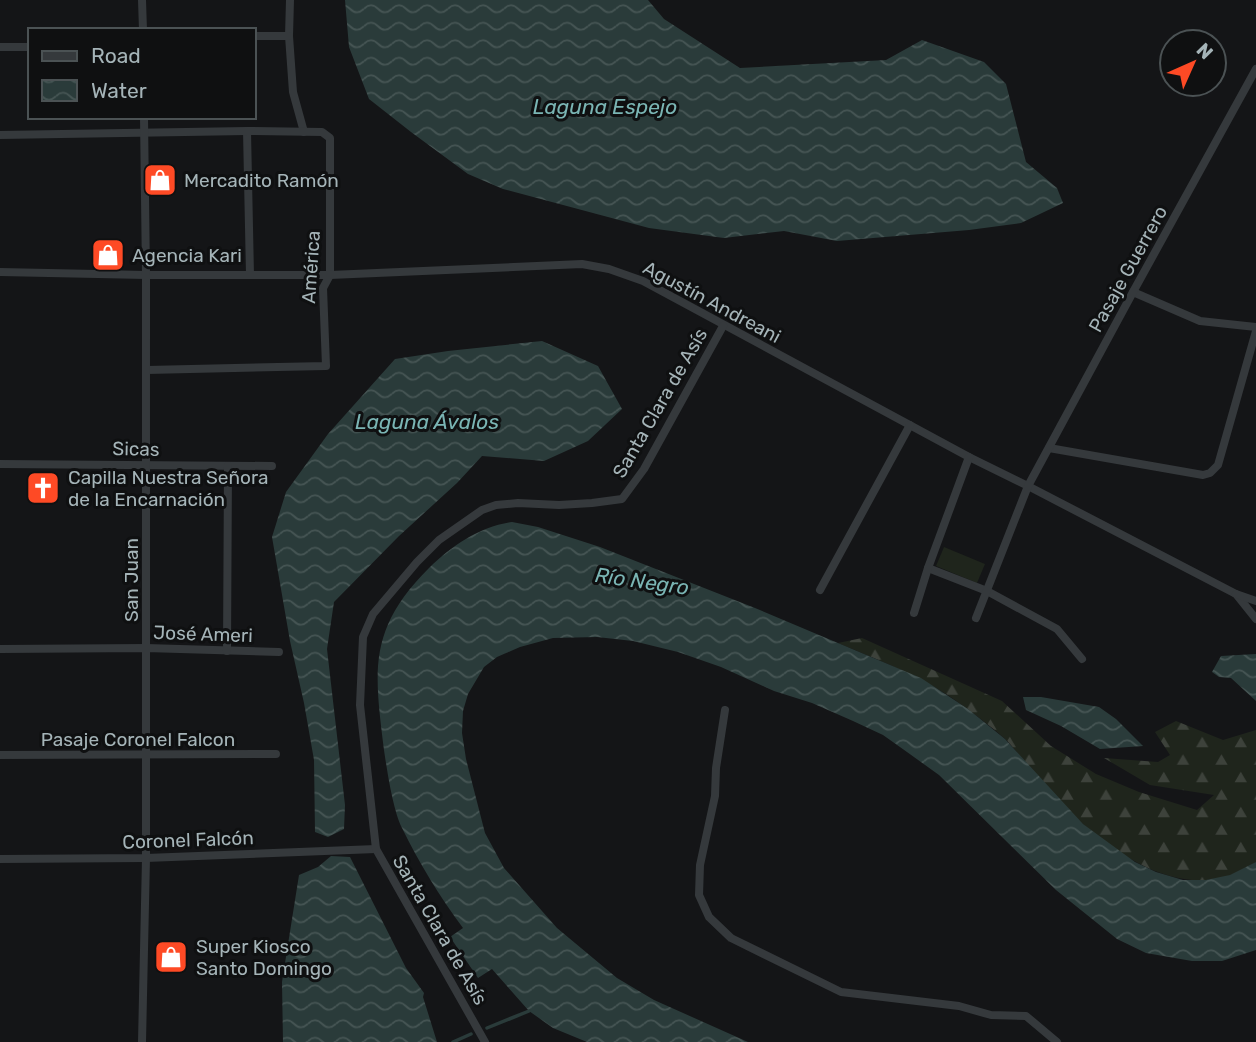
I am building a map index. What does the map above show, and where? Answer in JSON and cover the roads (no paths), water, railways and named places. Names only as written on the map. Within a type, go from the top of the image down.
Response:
[{"type":"street","points":[[142,0],[143,28]]},
{"type":"street","points":[[0,135],[304,132],[293,92],[289,36],[290,0]]},
{"type":"street","points":[[256,36],[289,36]]},
{"type":"street","points":[[0,47],[28,47]]},
{"type":"street","name":"Pasaje Guerrero","points":[[976,618],[1028,486],[1256,69]]},
{"type":"street","name":"San Juan","points":[[142,1042],[146,858],[147,466],[144,119]]},
{"type":"street","points":[[247,131],[250,275]]},
{"type":"street","name":"América","points":[[147,370],[326,366],[323,288],[330,275],[330,138],[322,132],[304,132]]},
{"type":"street","name":"Agustín Andreani","points":[[0,272],[330,275],[582,264],[609,269],[643,281],[969,457],[1236,594],[1256,619]]},
{"type":"street","points":[[1049,448],[1203,475],[1218,466],[1256,329],[1200,321],[1133,292]]},
{"type":"street","name":"Santa Clara de Asís","points":[[485,1042],[376,849],[360,705],[363,637],[373,614],[417,562],[439,540],[482,510],[518,502],[559,505],[622,499],[644,469],[723,326]]},
{"type":"street","points":[[820,590],[910,425]]},
{"type":"street","points":[[914,612],[969,457]]},
{"type":"street","name":"Sicas","points":[[0,464],[272,466]]},
{"type":"street","points":[[227,651],[228,466]]},
{"type":"street","points":[[928,568],[987,591],[1057,629],[1082,659]]},
{"type":"street","points":[[1236,594],[1256,601]]},
{"type":"street","name":"José Ameri","points":[[0,649],[146,648],[279,652]]},
{"type":"street","points":[[724,710],[715,796],[700,865],[699,895],[709,917],[716,924],[731,938],[841,992],[959,1006],[991,1015],[1026,1016],[1057,1042]]},
{"type":"street","name":"Pasaje Coronel Falcon","points":[[0,755],[276,754]]},
{"type":"street","name":"Coronel Falcón","points":[[0,859],[146,858],[376,849]]},
{"type":"water","name":"Laguna Espejo","points":[[345,0],[648,0],[664,19],[740,68],[886,60],[922,40],[984,62],[1006,84],[1026,162],[1057,188],[1063,203],[1021,223],[837,241],[784,231],[724,238],[649,228],[503,189],[468,174],[369,99],[349,47]]},
{"type":"water","name":"Laguna Ávalos","points":[[542,341],[598,366],[622,409],[588,441],[544,461],[482,456],[334,602],[327,649],[345,805],[344,829],[328,837],[315,832],[314,760],[272,537],[286,492],[328,434],[395,359]]},
{"type":"water","name":"Río Negro","points":[[512,522],[538,527],[600,547],[921,678],[968,709],[1005,739],[1083,824],[1135,862],[1156,872],[1183,880],[1206,880],[1230,875],[1256,862],[1256,950],[1222,961],[1192,961],[1146,953],[1117,939],[1056,890],[939,775],[883,735],[812,703],[774,691],[721,667],[678,652],[633,641],[597,637],[553,638],[497,657],[484,667],[468,694],[463,711],[462,733],[485,833],[504,868],[557,928],[617,978],[654,1000],[748,1042],[587,1042],[553,1028],[529,1011],[492,969],[478,978],[450,937],[463,928],[423,867],[396,811],[385,758],[378,696],[380,652],[385,631],[409,590],[429,568],[457,545],[488,528]]},
{"type":"water","points":[[1256,654],[1256,701],[1231,678],[1219,677],[1212,672],[1221,656]]},
{"type":"water","points":[[1023,697],[1041,697],[1099,707],[1116,719],[1143,746],[1100,749],[1061,726],[1026,710]]},
{"type":"water","points":[[331,856],[350,857],[406,968],[424,993],[437,1042],[283,1042],[282,982],[299,875],[318,867]]},
{"type":"waterway","points":[[487,1028],[529,1011]]},
{"type":"waterway","points":[[453,1042],[471,1034]]},
{"type":"place","name":"Mercadito Ramón","points":[[160,180]]},
{"type":"place","name":"Agencia Kari","points":[[108,255]]},
{"type":"place","name":"Capilla Nuestra Señora de la Encarnación","points":[[43,488]]},
{"type":"place","name":"Super Kiosco Santo Domingo","points":[[171,957]]}]
